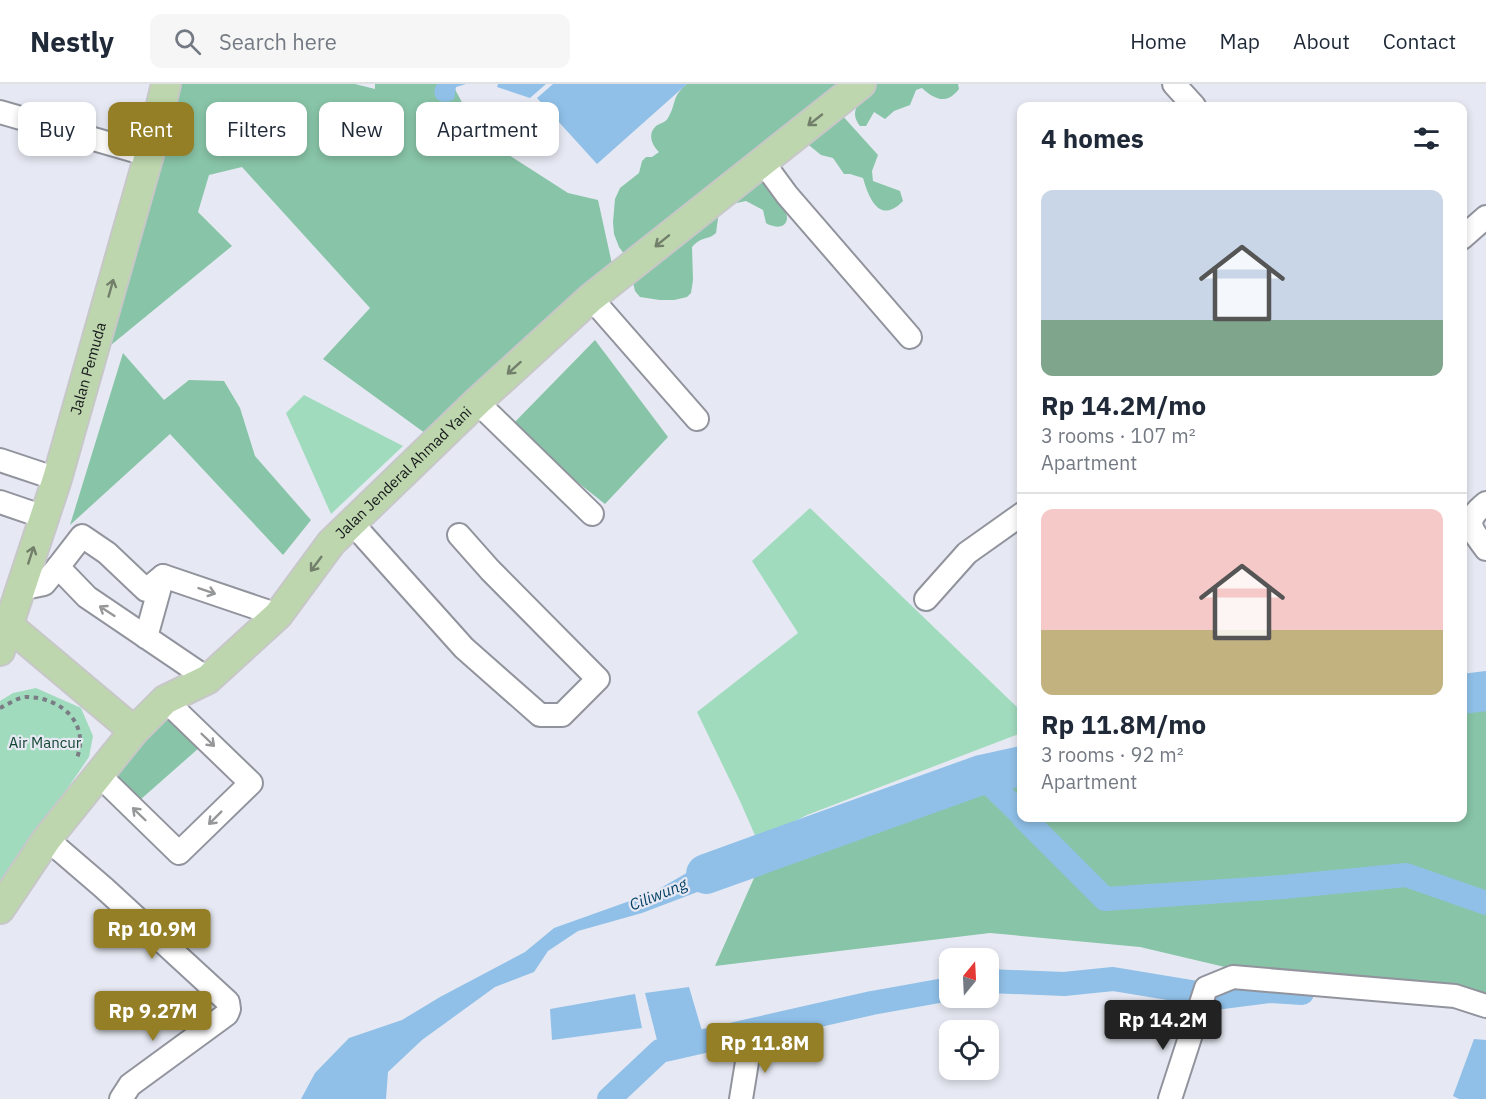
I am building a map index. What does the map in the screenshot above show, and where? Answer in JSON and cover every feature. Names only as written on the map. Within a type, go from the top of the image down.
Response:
[{"type":"main road","name":"Jalan Pemuda","points":[[162,102],[166,84]]},
{"type":"main road","name":"Jalan Jenderal Ahmad Yani","points":[[0,909],[47,839],[88,767],[134,731],[165,700],[208,679],[278,615],[331,543],[477,402],[591,298],[861,84]]},
{"type":"main road","name":"Jalan Pemuda","points":[[4,638],[57,479],[149,156]]},
{"type":"main road","points":[[4,638],[134,731]]},
{"type":"street","points":[[1174,84],[1190,102]]},
{"type":"street","points":[[0,112],[108,143]]},
{"type":"street","points":[[762,161],[787,195],[910,337]]},
{"type":"street","points":[[1467,234],[1486,217]]},
{"type":"street","points":[[591,298],[697,419]]},
{"type":"street","points":[[477,402],[591,514]]},
{"type":"street","points":[[0,460],[57,479]]},
{"type":"street","points":[[0,502],[44,517]]},
{"type":"street","points":[[1480,508],[1472,529],[1486,549]]},
{"type":"street","points":[[926,599],[967,553],[1017,518]]},
{"type":"street","points":[[352,523],[464,648],[540,716],[562,715],[598,679],[490,570],[459,535]]},
{"type":"street","points":[[20,589],[44,584],[82,536],[107,553],[146,590],[163,576]]},
{"type":"street","points":[[58,567],[87,597],[208,679]]},
{"type":"street","points":[[163,576],[278,615]]},
{"type":"street","points":[[146,637],[163,576]]},
{"type":"street","points":[[88,767],[179,853],[251,783],[165,700]]},
{"type":"street","points":[[47,839],[228,1002],[230,1009],[227,1014],[130,1085],[121,1099]]},
{"type":"street","points":[[1170,1099],[1206,988],[1233,977],[1455,996],[1486,1006]]},
{"type":"street","points":[[741,1099],[747,1062],[747,1045]]},
{"type":"path","points":[[0,708],[24,696],[49,701],[62,707],[75,719],[88,767]]},
{"type":"green space","points":[[174,84],[355,84],[375,89],[375,84],[452,84],[462,102],[416,102],[416,156],[511,156],[568,193],[598,200],[612,264],[429,436],[323,359],[370,308],[242,167],[209,175],[198,212],[232,246],[111,345],[153,156],[194,156],[194,102],[169,102]]},
{"type":"green space","points":[[687,84],[958,84],[959,89],[945,99],[936,98],[922,88],[916,90],[910,105],[894,111],[885,119],[874,112],[866,126],[860,126],[855,118],[859,103],[840,113],[878,155],[872,171],[873,181],[900,191],[903,201],[895,208],[882,210],[872,201],[863,178],[844,174],[833,158],[821,155],[805,142],[762,144],[760,148],[786,209],[787,219],[784,225],[778,227],[766,223],[763,210],[746,201],[723,206],[719,211],[716,233],[692,247],[691,293],[687,297],[674,300],[640,297],[635,291],[627,258],[614,234],[615,199],[620,188],[639,173],[642,161],[659,152],[651,136],[653,129],[668,118],[676,97]]},
{"type":"green space","points":[[595,340],[668,437],[605,504],[509,428]]},
{"type":"green space","points":[[123,353],[164,400],[189,380],[224,381],[240,408],[255,456],[311,520],[283,555],[170,434],[70,525]]},
{"type":"green space","points":[[304,395],[403,446],[331,514],[286,413]]},
{"type":"green space","points":[[810,508],[1017,707],[1017,735],[807,815],[757,840],[697,712],[798,633],[752,561]]},
{"type":"green space","name":"Air Mancur","points":[[36,688],[81,708],[93,736],[89,757],[0,887],[0,701],[13,693]]},
{"type":"green space","points":[[1486,689],[1486,1001],[1225,967],[1140,947],[990,933],[715,966],[758,869],[758,855],[981,775],[1017,767],[1017,822],[1467,822],[1467,691]]},
{"type":"green space","points":[[165,700],[208,740],[132,807],[99,775]]},
{"type":"water","points":[[437,84],[466,84],[456,87],[454,99],[445,102],[435,97]]},
{"type":"water","points":[[498,84],[546,84],[530,98],[497,87]]},
{"type":"water","points":[[553,84],[687,84],[597,164],[559,122],[559,102],[541,102],[537,98]]},
{"type":"water","points":[[757,840],[758,869],[642,913],[578,931],[548,951],[534,972],[495,987],[422,1040],[388,1072],[386,1099],[301,1099],[315,1073],[349,1038],[402,1020],[525,952],[554,928],[652,893],[697,867]]},
{"type":"water","points":[[689,987],[702,1031],[657,1040],[645,993]]},
{"type":"water","points":[[635,994],[642,1028],[552,1040],[550,1009]]},
{"type":"water","points":[[1474,1039],[1486,1040],[1486,1099],[1459,1099],[1453,1096]]},
{"type":"waterway","name":"Ciliwung","points":[[1467,693],[1486,691]]},
{"type":"waterway","name":"Ciliwung","points":[[706,874],[981,775],[1017,767]]},
{"type":"waterway","points":[[981,775],[1017,810]]},
{"type":"waterway","points":[[1028,822],[1105,899],[1283,887],[1406,875],[1486,903]]},
{"type":"waterway","points":[[999,981],[1064,984],[1113,979],[1222,997],[1269,991],[1302,993]]},
{"type":"waterway","points":[[609,1099],[660,1051],[872,1003],[939,991]]}]
